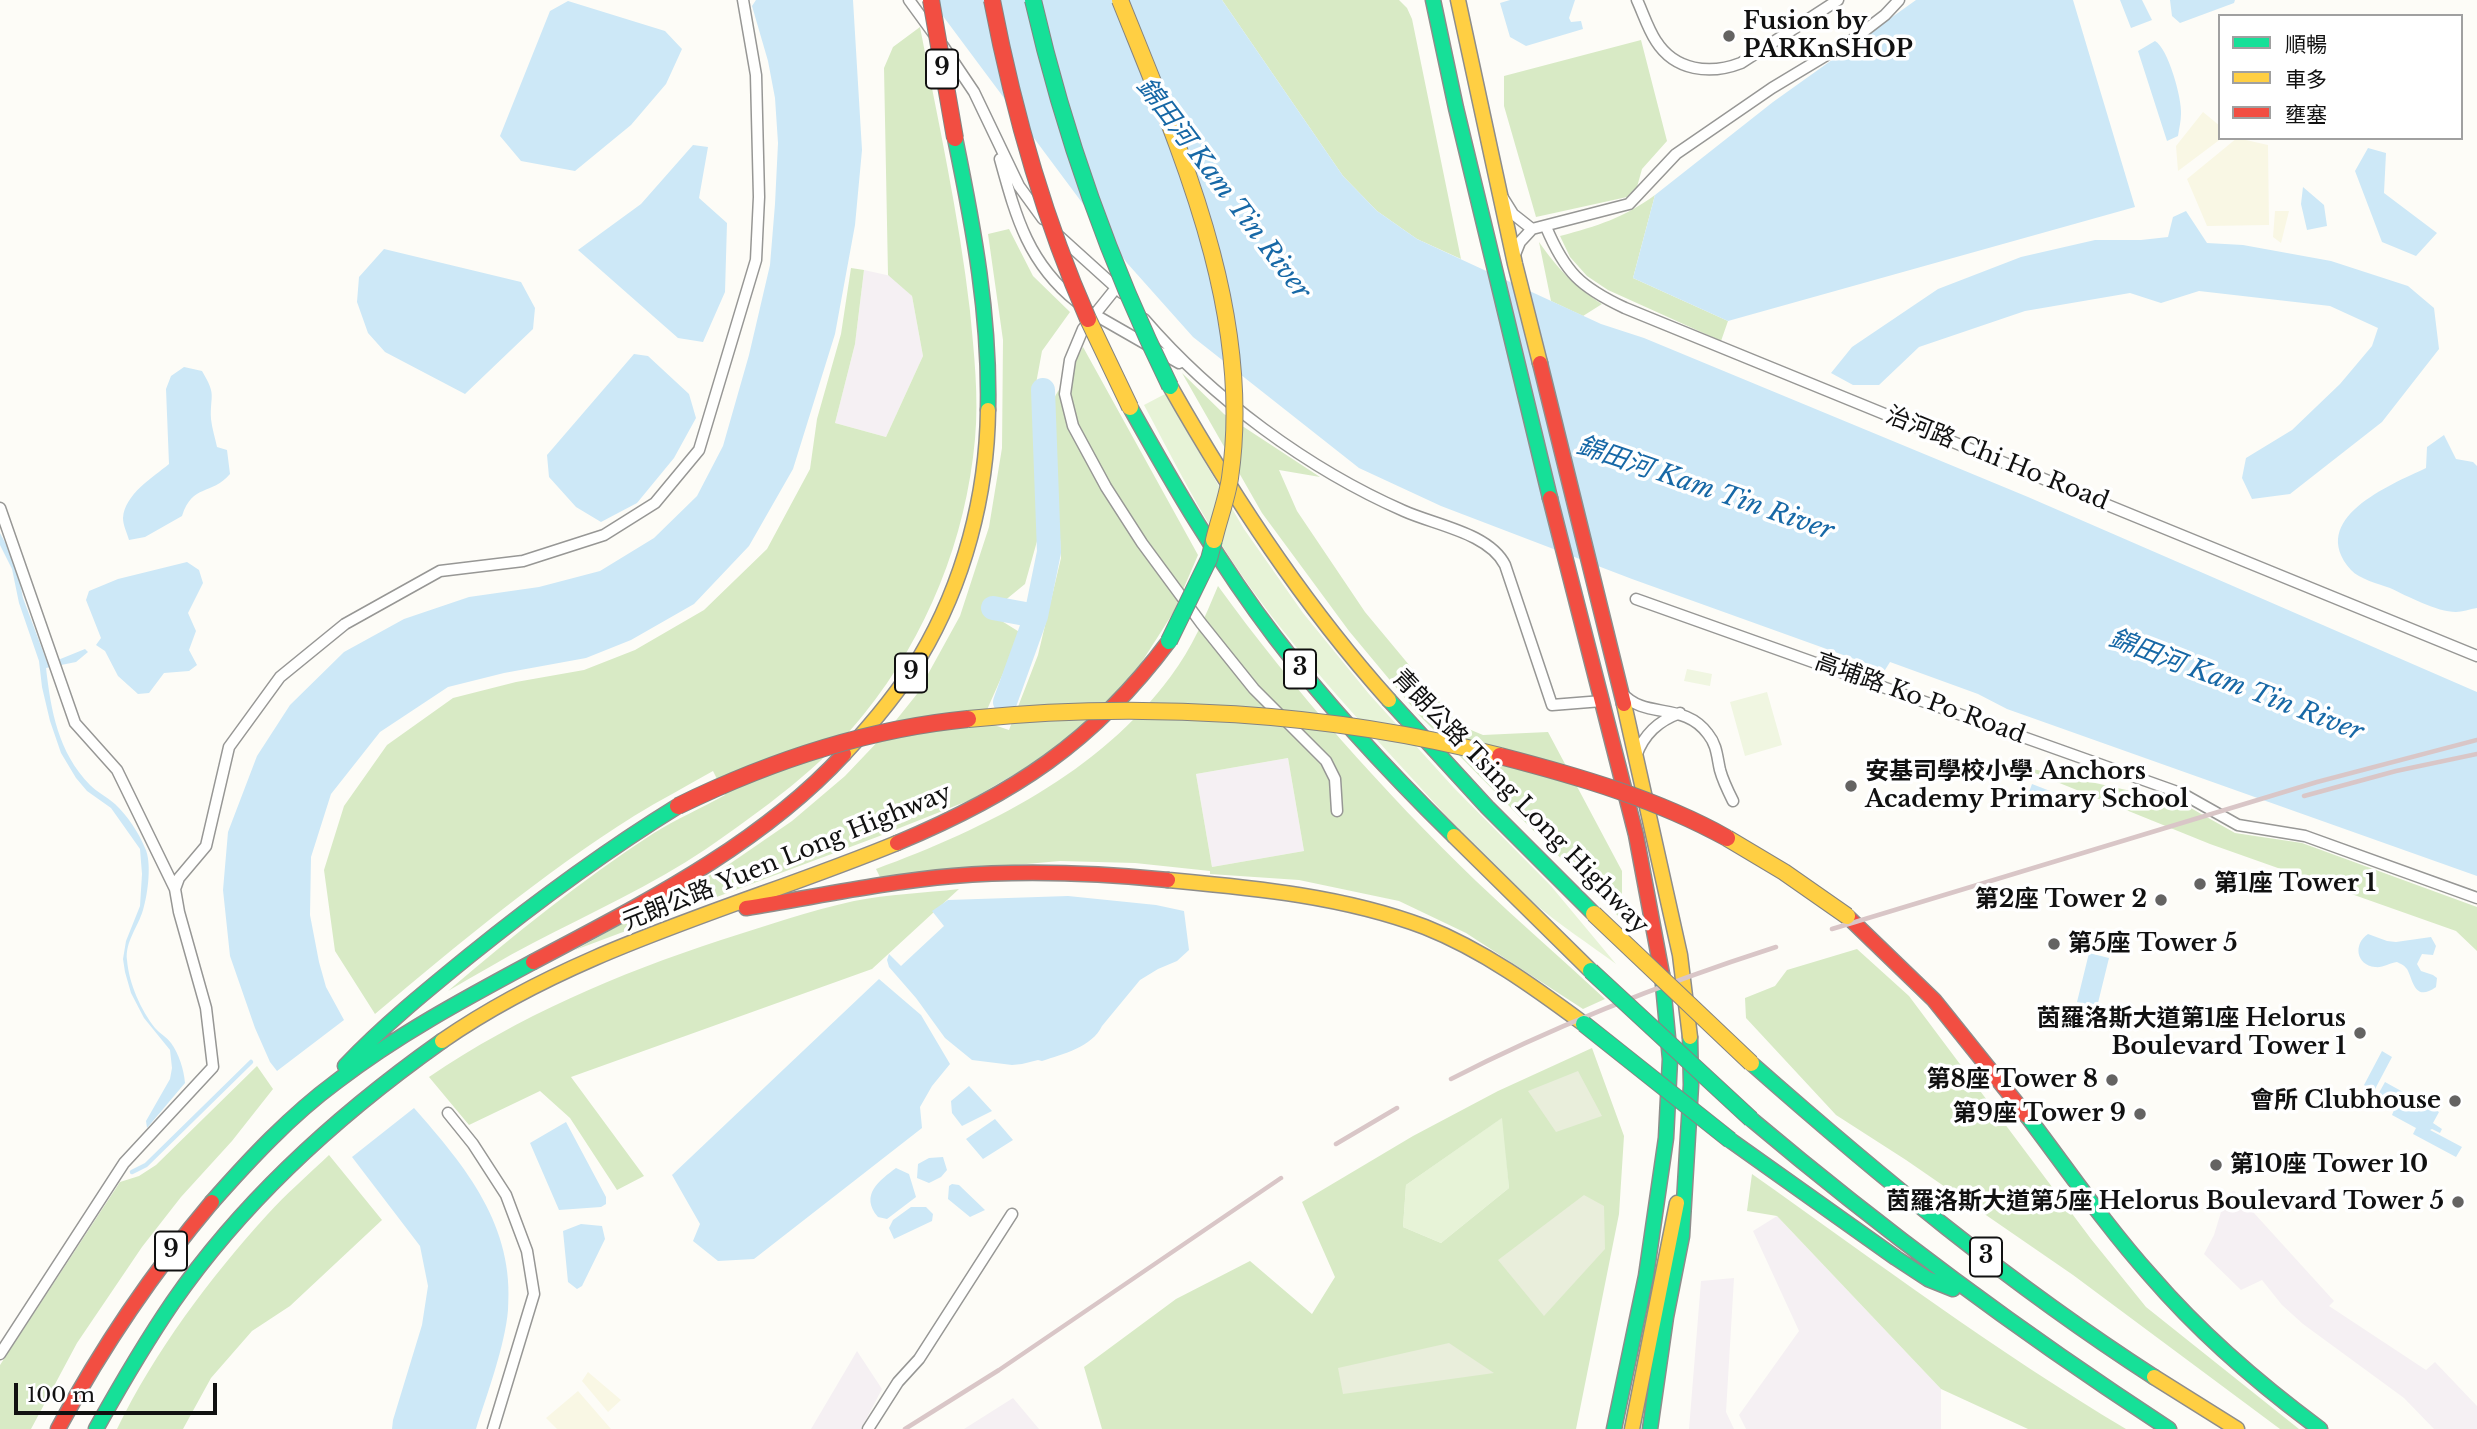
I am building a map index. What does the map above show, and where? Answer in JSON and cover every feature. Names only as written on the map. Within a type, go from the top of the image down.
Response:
[{"type":"main road","name":"元朗公路 Yuen Long Highway","points":[[58,1429],[105,1345],[139,1293],[179,1240],[267,1143],[316,1097],[350,1071],[441,1012],[648,899],[745,839],[812,787],[838,763],[868,732],[902,688],[937,626],[963,567],[978,513],[987,455],[990,394],[986,322],[975,239],[931,0]]},
{"type":"main road","name":"3","points":[[992,0],[1008,75],[1048,213],[1077,293],[1130,407],[1201,530],[1300,668],[1403,783],[1515,898],[1751,1119],[1820,1177],[1979,1300],[2169,1429]]},
{"type":"main road","name":"青朗公路 Tsing Long Highway","points":[[1033,0],[1061,113],[1099,231],[1170,386],[1246,512],[1321,618],[1396,709],[1487,807],[1632,952],[1751,1063],[1894,1187],[2113,1349],[2237,1429]]},
{"type":"main road","name":"元朗公路 Yuen Long Highway","points":[[96,1429],[147,1342],[206,1256],[268,1186],[355,1105],[435,1047],[506,1001],[572,969],[953,819],[1020,783],[1061,754],[1102,719],[1147,672],[1169,641],[1204,575],[1222,522],[1234,459],[1234,361],[1225,303],[1204,222],[1182,157],[1120,0]]},
{"type":"main road","points":[[1421,0],[1438,26]]},
{"type":"main road","points":[[1433,0],[1574,595],[1637,830],[1667,1017],[1670,1063],[1667,1127],[1654,1234],[1614,1429]]},
{"type":"main road","points":[[1461,4],[1514,260],[1622,693],[1678,943],[1688,1016],[1691,1084],[1682,1236],[1666,1317],[1650,1429]]},
{"type":"main road","points":[[316,1097],[362,1047],[521,914],[609,849],[678,806],[747,773],[811,750],[870,734],[937,723],[1009,716],[1114,712],[1277,717],[1365,727],[1479,748],[1553,769],[1631,796],[1692,821],[1752,852],[1847,916],[1887,952],[1947,1014],[2132,1254],[2168,1295],[2225,1352],[2320,1429]]},
{"type":"main road","points":[[701,916],[866,887],[995,873],[1086,874],[1256,889],[1358,907],[1425,928],[1490,958],[1584,1024],[1759,1162],[1928,1279],[1979,1300]]},
{"type":"main road","points":[[1632,1429],[1669,1235],[1684,1182]]},
{"type":"street","points":[[176,889],[179,878],[206,846],[229,747],[280,677],[345,624],[440,571],[523,561],[604,535],[655,503],[699,450],[756,260],[759,198],[756,75],[743,0]]},
{"type":"street","points":[[909,0],[966,78],[1009,169],[1039,214],[1062,239],[1116,288],[1196,374],[1231,406],[1334,474],[1404,511],[1492,547],[1505,565],[1552,705],[1602,701]]},
{"type":"street","points":[[1637,0],[1656,41],[1666,53],[1679,63],[1710,71],[1741,63],[1838,0]]},
{"type":"street","points":[[1514,260],[1520,242],[1532,229],[1629,204],[1676,154],[1772,89],[1855,38],[1885,15],[1899,0]]},
{"type":"street","points":[[990,125],[1016,216],[1034,254],[1054,282],[1094,314],[1196,374]]},
{"type":"street","points":[[1501,193],[1513,214],[1532,229]]},
{"type":"street","name":"治河路 Chi Ho Road","points":[[1546,227],[1559,257],[1577,280],[1596,294],[2477,656]]},
{"type":"street","points":[[1116,288],[1077,339],[1065,379],[1068,411],[1078,436],[1142,542],[1201,623],[1254,689],[1326,761],[1335,779],[1337,811]]},
{"type":"street","points":[[0,508],[75,723],[117,770],[176,889],[179,912],[206,1008],[213,1068],[124,1163],[0,1354]]},
{"type":"street","name":"高埔路 Ko Po Road","points":[[1636,599],[2183,794],[2238,825],[2305,836],[2477,898]]},
{"type":"street","points":[[1622,693],[1630,702],[1641,707],[1680,713],[1695,721],[1709,734],[1717,752],[1725,785],[1733,801]]},
{"type":"street","points":[[1636,757],[1651,730],[1680,713]]},
{"type":"street","points":[[448,1113],[473,1143],[506,1195],[527,1251],[534,1294],[493,1429]]},
{"type":"street","points":[[868,1429],[898,1382],[919,1359],[1012,1214]]},
{"type":"shaded area","points":[[2203,112],[2218,124],[2219,140],[2178,171],[2176,146]]},
{"type":"shaded area","points":[[2235,140],[2268,145],[2269,225],[2207,226],[2187,179]]},
{"type":"shaded area","points":[[2275,211],[2289,211],[2281,243],[2273,237]]},
{"type":"shaded area","points":[[864,270],[891,276],[912,296],[923,356],[886,437],[835,423],[855,344]]},
{"type":"shaded area","points":[[1288,758],[1304,851],[1212,867],[1196,774]]},
{"type":"shaded area","points":[[2234,1191],[2334,1301],[2329,1306],[2426,1370],[2435,1362],[2477,1406],[2477,1429],[2434,1429],[2404,1398],[2303,1324],[2282,1305],[2262,1280],[2241,1290],[2204,1254],[2214,1235],[2221,1212],[2221,1196]]},
{"type":"shaded area","points":[[1777,1216],[1941,1389],[1941,1429],[1746,1429],[1739,1415],[1799,1331],[1753,1231]]},
{"type":"shaded area","points":[[1734,1278],[1726,1412],[1734,1429],[1689,1429],[1701,1281]]},
{"type":"shaded area","points":[[857,1351],[882,1389],[861,1429],[811,1429]]},
{"type":"shaded area","points":[[588,1372],[621,1400],[608,1412],[582,1381]]},
{"type":"shaded area","points":[[578,1391],[611,1429],[557,1429],[546,1418]]},
{"type":"shaded area","points":[[1013,1398],[1039,1429],[964,1429]]},
{"type":"green space","points":[[1222,0],[1399,0],[1407,8],[1412,19],[1461,259],[1417,239],[1377,211],[1343,176]]},
{"type":"green space","points":[[920,27],[960,239],[970,311],[976,407],[970,476],[953,549],[940,585],[907,652],[864,714],[829,752],[769,803],[706,849],[643,887],[522,949],[448,991],[600,870],[662,828],[725,795],[713,771],[634,816],[566,862],[469,936],[375,1014],[335,951],[324,870],[344,806],[387,745],[453,698],[516,682],[584,670],[635,650],[704,610],[767,549],[810,469],[817,419],[841,334],[851,268],[864,270],[855,344],[835,423],[886,437],[923,356],[912,296],[888,275],[884,68],[893,47]]},
{"type":"green space","points":[[1641,40],[1667,141],[1642,169],[1637,187],[1627,197],[1536,217],[1504,106],[1504,76]]},
{"type":"green space","points":[[1655,195],[1633,278],[1728,321],[1721,341],[1608,290],[1587,276],[1570,257],[1560,236],[1610,220]]},
{"type":"green space","points":[[1009,229],[1033,276],[1070,312],[1042,351],[1035,389],[1039,534],[1025,584],[1003,602],[988,598],[984,610],[1021,633],[982,721],[1009,730],[1038,655],[1061,558],[1053,400],[1083,347],[1198,555],[1173,613],[1136,671],[1089,722],[1032,764],[970,800],[575,950],[728,865],[792,821],[845,776],[885,734],[917,694],[960,616],[989,527],[1002,448],[1003,340],[988,234]]},
{"type":"green space","points":[[1539,242],[1567,276],[1602,304],[1583,316],[1551,301]]},
{"type":"green space","points":[[1182,373],[1224,414],[1320,477],[1279,470],[1297,511],[1365,612],[1459,725],[1483,735],[1548,732],[1622,871],[1622,920],[1419,715],[1349,631],[1262,513]]},
{"type":"green space","points":[[1165,394],[1244,529],[1303,613],[1369,694],[1454,788],[1551,886],[1616,964],[1545,912],[1499,871],[1374,737],[1282,630],[1221,544],[1144,405]]},
{"type":"green space","points":[[1218,586],[1309,702],[1407,811],[1476,881],[1605,999],[1583,1009],[1466,933],[1399,901],[1299,880],[1210,874],[1210,871],[1135,863],[1060,861],[880,877],[876,869],[959,835],[999,815],[1075,769],[1110,741],[1142,710],[1179,665]],"holes":[[[1288,758],[1304,851],[1212,867],[1196,774]]]},
{"type":"green space","points":[[1687,669],[1712,674],[1710,686],[1684,681]]},
{"type":"green space","points":[[1767,692],[1782,745],[1745,756],[1730,702]]},
{"type":"green space","points":[[2015,765],[2180,802],[2235,833],[2302,843],[2477,907],[2477,951],[2456,931],[2210,844]]},
{"type":"green space","points":[[959,889],[872,969],[571,1077],[644,1176],[617,1190],[570,1118],[540,1091],[469,1125],[429,1077],[498,1035],[570,998],[682,953],[820,909],[854,901]]},
{"type":"green space","points":[[1857,949],[1909,996],[2091,1239],[2146,1307],[2299,1429],[2280,1429],[2073,1275],[1836,1115],[1746,1018],[1745,998],[1775,986],[1787,970]]},
{"type":"green space","points":[[1592,1048],[1624,1136],[1619,1214],[1576,1429],[1102,1429],[1084,1367],[1176,1299],[1250,1261],[1312,1314],[1335,1277],[1302,1202],[1413,1136],[1498,1091]],"holes":[[[1502,1118],[1509,1188],[1441,1243],[1403,1227],[1406,1185]]]},
{"type":"green space","points":[[257,1066],[273,1089],[142,1247],[77,1343],[31,1429],[0,1429],[0,1365],[120,1182],[139,1176],[156,1165]]},
{"type":"green space","points":[[1578,1071],[1602,1116],[1556,1132],[1528,1091]]},
{"type":"green space","points":[[1503,1117],[1509,1188],[1441,1243],[1403,1227],[1406,1185]]},
{"type":"green space","points":[[329,1155],[382,1220],[290,1306],[252,1331],[211,1378],[183,1429],[117,1429],[166,1344],[224,1264],[289,1192]]},
{"type":"green space","points":[[1752,1174],[1983,1337],[2126,1429],[2028,1429],[1941,1389],[1777,1216],[1747,1211]]},
{"type":"green space","points":[[1584,1195],[1604,1206],[1605,1249],[1544,1316],[1498,1260]]},
{"type":"green space","points":[[1449,1343],[1494,1373],[1343,1394],[1338,1368]]},
{"type":"water","points":[[756,0],[853,0],[862,150],[855,225],[835,334],[793,469],[749,546],[694,604],[631,640],[586,658],[504,673],[448,687],[380,732],[331,794],[311,857],[310,915],[319,962],[326,987],[344,1020],[277,1071],[270,1062],[255,1028],[230,956],[223,890],[228,832],[257,756],[290,705],[344,652],[404,619],[469,597],[539,587],[600,571],[654,538],[697,496],[723,446],[749,355],[770,265],[775,204],[778,143],[775,98],[768,61],[752,6]]},
{"type":"water","name":"錦田河 Kam Tin River","points":[[931,0],[1222,0],[1343,176],[1377,211],[1417,239],[1601,324],[1644,338],[2028,497],[2477,692],[2477,876],[2007,709],[1978,694],[1890,662],[1885,670],[1632,579],[1441,506],[1359,468],[1193,337],[1127,263]]},
{"type":"water","points":[[1510,0],[1575,0],[1569,18],[1571,22],[1581,21],[1583,29],[1526,46],[1510,37],[1500,3]]},
{"type":"water","points":[[1916,0],[2073,0],[2135,207],[1728,321],[1633,278],[1655,195],[1773,102]]},
{"type":"water","points":[[2120,0],[2142,0],[2152,20],[2131,28]]},
{"type":"water","points":[[2170,0],[2235,0],[2234,3],[2180,23],[2172,16]]},
{"type":"water","points":[[568,1],[665,31],[682,49],[666,84],[631,125],[575,171],[521,161],[500,136],[550,11]]},
{"type":"water","points":[[2155,41],[2169,63],[2181,107],[2178,136],[2167,141],[2138,51]]},
{"type":"water","points":[[693,145],[708,147],[699,198],[727,223],[725,292],[703,342],[678,338],[578,250],[641,204]]},
{"type":"water","points":[[2368,148],[2386,153],[2384,193],[2437,233],[2416,256],[2382,242],[2355,171]]},
{"type":"water","points":[[2303,187],[2324,205],[2327,226],[2307,230],[2301,204]]},
{"type":"water","points":[[2186,211],[2207,243],[2243,245],[2331,261],[2408,286],[2434,308],[2439,349],[2382,422],[2290,494],[2252,499],[2242,478],[2246,458],[2292,430],[2340,384],[2372,346],[2378,328],[2330,306],[2199,291],[2161,303],[2130,293],[2025,311],[1919,347],[1879,385],[1853,385],[1831,373],[1852,347],[1938,289],[2021,257],[2095,240],[2168,237],[2173,217]]},
{"type":"water","points":[[384,249],[521,282],[535,308],[533,329],[465,394],[385,352],[368,333],[357,302],[359,277]]},
{"type":"water","points":[[634,354],[648,356],[689,394],[696,418],[674,458],[637,503],[601,522],[576,507],[549,477],[547,455]]},
{"type":"water","points":[[184,367],[202,371],[210,386],[211,419],[217,447],[227,450],[230,474],[223,481],[191,499],[182,516],[145,537],[129,540],[123,518],[129,501],[140,487],[169,464],[166,389],[171,376]]},
{"type":"water","points":[[2444,435],[2456,459],[2473,462],[2477,466],[2477,608],[2458,612],[2431,607],[2359,576],[2351,570],[2340,552],[2339,535],[2345,520],[2375,494],[2426,468],[2427,447]]},
{"type":"water","points":[[0,533],[16,563],[23,598],[47,662],[85,649],[88,652],[76,662],[46,668],[50,700],[63,745],[90,785],[115,804],[128,819],[147,854],[149,870],[146,896],[128,947],[128,969],[136,996],[145,1013],[176,1052],[185,1083],[147,1128],[146,1121],[170,1079],[172,1068],[170,1050],[144,1018],[131,993],[123,959],[126,941],[140,906],[140,849],[111,808],[87,791],[76,778],[61,753],[50,721],[39,661],[19,603],[12,569],[0,545]]},
{"type":"water","points":[[187,562],[199,570],[203,583],[188,613],[196,631],[189,650],[197,665],[189,671],[164,673],[149,693],[138,694],[118,676],[105,651],[96,645],[101,638],[86,600],[89,591],[118,579]]},
{"type":"water","points":[[2032,784],[2063,796],[2058,807],[2028,795]]},
{"type":"water","points":[[1068,896],[1156,905],[1184,911],[1189,950],[1177,961],[1140,980],[1091,1039],[1068,1052],[1042,1061],[1012,1065],[972,1060],[945,1038],[889,967],[889,954],[901,966],[944,926],[932,911],[948,900]]},
{"type":"water","points":[[2368,934],[2396,942],[2431,937],[2436,946],[2433,955],[2422,954],[2417,964],[2421,971],[2437,978],[2436,987],[2429,991],[2419,991],[2407,969],[2397,962],[2378,967],[2364,962],[2360,958],[2359,948]]},
{"type":"water","points":[[2089,953],[2109,958],[2097,1007],[2077,1002]]},
{"type":"water","points":[[879,979],[921,1015],[950,1064],[932,1086],[920,1107],[922,1128],[754,1259],[718,1261],[693,1241],[700,1224],[672,1175]]},
{"type":"water","points":[[2382,1051],[2392,1057],[2374,1091],[2364,1085]]},
{"type":"water","points":[[2385,1082],[2439,1112],[2433,1123],[2442,1129],[2440,1133],[2430,1130],[2462,1147],[2456,1157],[2413,1134],[2416,1128],[2392,1115],[2394,1110],[2375,1100]]},
{"type":"water","points":[[969,1086],[992,1111],[962,1126],[952,1113],[951,1101]]},
{"type":"water","points":[[414,1108],[468,1176],[495,1225],[504,1251],[508,1280],[506,1324],[476,1429],[392,1429],[422,1325],[428,1286],[420,1246],[352,1157]]},
{"type":"water","points":[[995,1119],[1013,1140],[983,1159],[966,1139]]},
{"type":"water","points":[[566,1122],[606,1197],[606,1204],[601,1207],[559,1210],[530,1143]]},
{"type":"water","points":[[943,1157],[947,1170],[941,1177],[929,1183],[917,1178],[918,1164],[929,1158]]},
{"type":"water","points":[[896,1168],[909,1174],[916,1197],[887,1219],[878,1217],[873,1209],[871,1195],[878,1183]]},
{"type":"water","points":[[959,1185],[985,1210],[970,1217],[948,1199],[949,1186]]},
{"type":"water","points":[[911,1207],[926,1207],[933,1214],[932,1221],[894,1239],[889,1228],[893,1220]]},
{"type":"water","points":[[581,1224],[602,1226],[605,1239],[582,1286],[577,1289],[568,1282],[563,1231]]},
{"type":"waterway","points":[[1005,702],[1036,616],[1049,552],[1043,390]]},
{"type":"waterway","points":[[993,608],[1036,616]]},
{"type":"waterway","points":[[132,1172],[146,1165],[251,1062]]},
{"type":"railway","points":[[1832,929],[2317,782],[2477,740]]},
{"type":"railway","points":[[2304,796],[2396,771],[2477,754]]},
{"type":"railway","points":[[1451,1079],[1611,1006],[1776,947]]},
{"type":"railway","points":[[1336,1144],[1397,1108]]},
{"type":"railway","points":[[905,1429],[999,1370],[1281,1178]]},
{"type":"traffic: fast","points":[[1033,0],[1059,100],[1090,197],[1127,292],[1170,386]]},
{"type":"traffic: fast","points":[[1433,0],[1456,108],[1550,498]]},
{"type":"traffic: fast","points":[[955,138],[979,273],[986,341],[988,410]]},
{"type":"traffic: fast","points":[[1130,407],[1198,525],[1275,637],[1361,740],[1454,836]]},
{"type":"traffic: fast","points":[[1169,641],[1209,559],[1214,540]]},
{"type":"traffic: fast","points":[[1389,700],[1487,807],[1594,914]]},
{"type":"traffic: fast","points":[[345,1066],[405,1009],[494,936],[597,859],[678,806]]},
{"type":"traffic: fast","points":[[212,1202],[271,1139],[336,1082],[407,1033],[533,962]]},
{"type":"traffic: fast","points":[[1591,971],[1751,1119]]},
{"type":"traffic: fast","points":[[1614,1429],[1646,1276],[1666,1138],[1670,1059],[1662,974]]},
{"type":"traffic: fast","points":[[1584,1024],[1730,1140]]},
{"type":"traffic: fast","points":[[1650,1429],[1666,1317],[1682,1236],[1691,1085],[1690,1037]]},
{"type":"traffic: fast","points":[[96,1429],[173,1302],[231,1228],[263,1193],[331,1128],[442,1041]]},
{"type":"traffic: fast","points":[[1751,1063],[1848,1147],[1997,1267],[2154,1377]]},
{"type":"traffic: fast","points":[[2027,1116],[2118,1238],[2170,1297],[2231,1357],[2320,1429]]},
{"type":"traffic: fast","points":[[1751,1119],[1955,1280],[2169,1429]]},
{"type":"traffic: fast","points":[[1730,1140],[1896,1258],[1928,1279],[1953,1289]]},
{"type":"traffic: slow","points":[[1120,0],[1188,173],[1222,293],[1231,354],[1235,416],[1230,478],[1214,540]]},
{"type":"traffic: slow","points":[[1458,0],[1515,264],[1540,363]]},
{"type":"traffic: slow","points":[[1088,319],[1130,407]]},
{"type":"traffic: slow","points":[[1170,386],[1271,549],[1327,626],[1389,700]]},
{"type":"traffic: slow","points":[[844,754],[885,707],[912,670],[936,629],[949,599],[961,569],[978,506],[987,442],[988,410]]},
{"type":"traffic: slow","points":[[1624,704],[1680,955],[1690,1037]]},
{"type":"traffic: slow","points":[[968,719],[1101,711],[1236,714],[1370,729],[1500,756]]},
{"type":"traffic: slow","points":[[1454,836],[1591,971]]},
{"type":"traffic: slow","points":[[1727,838],[1784,872],[1847,916]]},
{"type":"traffic: slow","points":[[442,1041],[549,979],[606,953],[897,843]]},
{"type":"traffic: slow","points":[[1168,880],[1298,895],[1394,916],[1446,936],[1488,958],[1584,1024]]},
{"type":"traffic: slow","points":[[1594,914],[1751,1063]]},
{"type":"traffic: slow","points":[[1632,1429],[1677,1203]]},
{"type":"traffic: slow","points":[[2154,1377],[2237,1429]]},
{"type":"traffic: jam","points":[[931,0],[955,138]]},
{"type":"traffic: jam","points":[[992,0],[1020,122],[1043,202],[1088,319]]},
{"type":"traffic: jam","points":[[1540,363],[1624,704]]},
{"type":"traffic: jam","points":[[1550,498],[1636,835],[1662,974]]},
{"type":"traffic: jam","points":[[897,843],[977,805],[1048,762],[1111,708],[1169,641]]},
{"type":"traffic: jam","points":[[678,806],[748,775],[819,749],[892,730],[968,719]]},
{"type":"traffic: jam","points":[[533,962],[657,895],[737,845],[811,787],[844,754]]},
{"type":"traffic: jam","points":[[1500,756],[1587,780],[1645,800],[1727,838]]},
{"type":"traffic: jam","points":[[746,908],[901,882],[980,874],[1061,873],[1168,880]]},
{"type":"traffic: jam","points":[[1847,916],[1934,1000],[2027,1116]]},
{"type":"traffic: jam","points":[[58,1429],[129,1311],[169,1255],[212,1202]]},
{"type":"place","name":"Fusion by PARKnSHOP","points":[[1729,36]]},
{"type":"place","name":"安基司學校小學 Anchors Academy Primary School","points":[[1851,786]]},
{"type":"place","name":"第1座 Tower 1","points":[[2200,884]]},
{"type":"place","name":"第2座 Tower 2","points":[[2161,900]]},
{"type":"place","name":"第5座 Tower 5","points":[[2054,944]]},
{"type":"place","name":"茵羅洛斯大道第1座 Helorus Boulevard Tower 1","points":[[2360,1033]]},
{"type":"place","name":"第8座 Tower 8","points":[[2112,1080]]},
{"type":"place","name":"會所 Clubhouse","points":[[2455,1101]]},
{"type":"place","name":"第9座 Tower 9","points":[[2140,1114]]},
{"type":"place","name":"第10座 Tower 10","points":[[2216,1165]]},
{"type":"place","name":"茵羅洛斯大道第5座 Helorus Boulevard Tower 5","points":[[2458,1202]]}]
